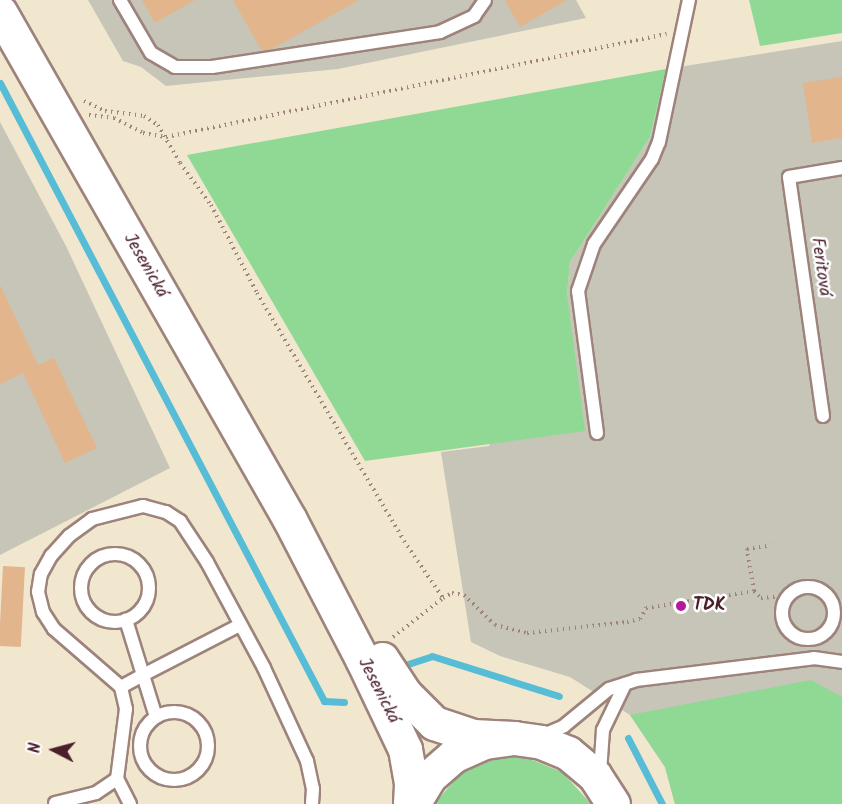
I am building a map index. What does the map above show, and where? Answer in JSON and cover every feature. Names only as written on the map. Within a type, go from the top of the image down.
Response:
[{"type":"main road","name":"Jesenická","points":[[0,12],[72,109],[290,520],[399,733],[409,766],[411,804]]},
{"type":"main road","name":"Jesenická","points":[[290,520],[405,694],[425,716],[460,734],[514,738]]},
{"type":"main road","points":[[411,804],[429,777],[453,756],[485,742],[514,738],[541,742],[568,753],[609,796]]},
{"type":"lane","points":[[120,0],[152,53],[175,67],[212,67],[440,32],[474,16],[484,0]]},
{"type":"lane","points":[[597,433],[578,291],[594,244],[652,159],[659,142],[689,0]]},
{"type":"lane","name":"Feritová","points":[[823,416],[789,177],[842,168]]},
{"type":"lane","points":[[130,804],[117,779],[126,709],[121,687],[54,629],[43,612],[38,592],[41,574],[51,556],[69,536],[92,519],[143,506],[166,512],[180,521],[207,562],[306,760],[313,789],[312,804]]},
{"type":"lane","points":[[106,554],[127,555],[136,561],[148,578],[147,598],[143,608],[126,620],[104,621],[94,616],[81,598],[80,587],[88,566],[106,554]]},
{"type":"lane","points":[[813,587],[828,595],[833,603],[830,628],[812,639],[798,638],[786,627],[782,610],[789,595],[813,587]]},
{"type":"lane","points":[[126,620],[156,717]]},
{"type":"lane","points":[[121,687],[240,625]]},
{"type":"lane","points":[[812,639],[814,658]]},
{"type":"lane","points":[[514,738],[551,733],[598,696],[631,682],[814,658],[842,662]]},
{"type":"lane","points":[[609,796],[600,745],[631,682]]},
{"type":"lane","points":[[177,712],[188,714],[204,729],[209,750],[200,769],[191,776],[169,780],[158,776],[142,759],[142,735],[156,717],[177,712]]},
{"type":"lane","points":[[55,803],[96,793],[117,779]]},
{"type":"path","points":[[72,109],[104,116],[143,133],[166,136],[681,31]]},
{"type":"path","points":[[72,109],[88,105],[105,111],[152,119],[166,136],[180,163],[211,205],[268,313],[409,549],[442,598]]},
{"type":"path","points":[[771,544],[747,549],[754,591],[761,598],[789,595]]},
{"type":"path","points":[[386,643],[442,598],[453,593],[464,595],[495,626],[546,634],[640,619],[646,608],[754,591]]},
{"type":"shaded area","points":[[88,0],[576,0],[586,18],[338,69],[166,86],[141,67],[123,61]]},
{"type":"shaded area","points":[[842,41],[842,804],[675,804],[665,767],[630,715],[570,677],[500,656],[471,642],[441,452],[489,446],[567,295],[570,262],[650,137],[666,69]]},
{"type":"shaded area","points":[[0,122],[66,246],[170,468],[0,555]]},
{"type":"green space","points":[[749,0],[842,0],[842,33],[760,46]]},
{"type":"green space","points":[[666,69],[650,137],[570,262],[567,295],[585,431],[365,461],[187,155]]},
{"type":"green space","points":[[811,680],[842,697],[842,804],[675,804],[665,767],[630,715]]},
{"type":"green space","points":[[512,757],[530,759],[562,772],[591,804],[434,804],[462,772],[495,759]]},
{"type":"building","points":[[142,0],[195,0],[155,23]]},
{"type":"building","points":[[233,0],[359,0],[272,49],[262,51]]},
{"type":"building","points":[[505,0],[567,0],[520,27]]},
{"type":"building","points":[[842,77],[842,138],[812,143],[803,83]]},
{"type":"building","points":[[0,285],[38,365],[54,358],[97,448],[65,463],[23,373],[0,384]]},
{"type":"building","points":[[3,566],[25,567],[21,647],[0,646]]},
{"type":"waterway","points":[[0,83],[324,701],[344,702]]},
{"type":"waterway","points":[[408,664],[432,656],[559,696]]},
{"type":"waterway","points":[[628,738],[662,804]]},
{"type":"place","name":"TDK","points":[[681,606]]}]
